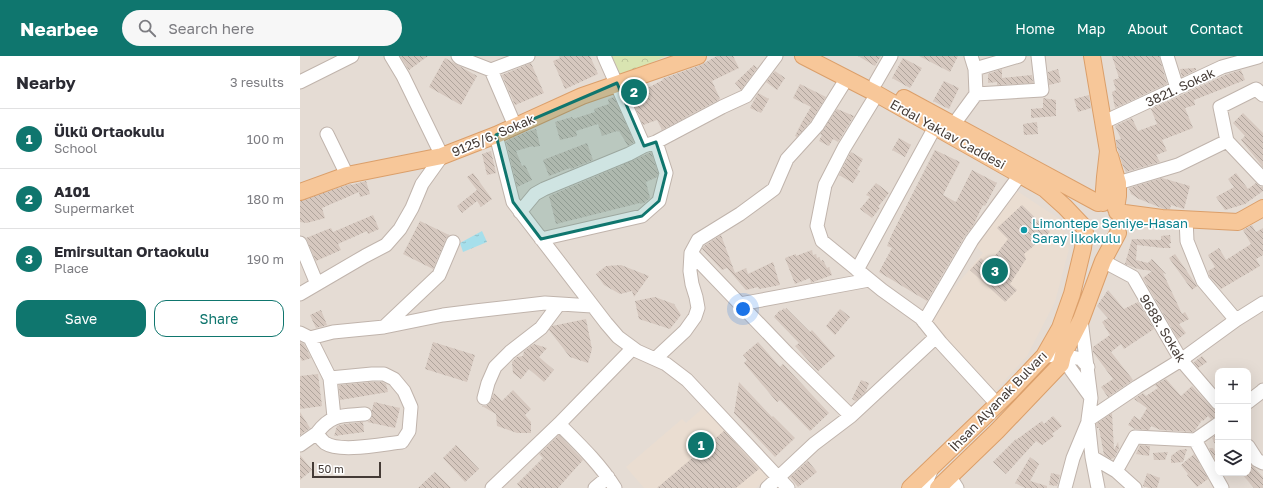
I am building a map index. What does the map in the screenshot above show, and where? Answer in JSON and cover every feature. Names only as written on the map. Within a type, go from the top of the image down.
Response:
[{"type":"main road","name":"9125/6. Sokak","points":[[300,192],[347,176],[442,156],[496,135],[582,96],[685,58],[698,56]]},
{"type":"main road","name":"Erdal Yaklav Caddesi","points":[[803,56],[847,78],[876,88],[954,124],[1112,215],[1113,238],[1108,241],[1101,242],[1089,237],[1065,207],[1045,189],[935,127],[876,88],[828,56]]},
{"type":"main road","points":[[1092,56],[1108,151],[1118,183],[1118,196],[1112,215]]},
{"type":"main road","points":[[1108,151],[1104,177],[1112,215]]},
{"type":"main road","name":"İhsan Alyanak Bulvarı","points":[[910,488],[998,404],[1044,356],[1060,328],[1072,294],[1083,248],[1084,214],[1092,205],[1112,215],[1103,260],[1064,362],[954,483],[938,488]]},
{"type":"main road","points":[[1112,215],[1238,222],[1263,208]]},
{"type":"street","points":[[300,82],[352,56]]},
{"type":"street","points":[[300,294],[386,245],[400,229],[412,208],[422,184],[442,156],[403,76],[391,56]]},
{"type":"street","points":[[458,56],[491,70],[528,56]]},
{"type":"street","points":[[541,239],[642,216],[659,201],[666,172],[617,83],[604,56]]},
{"type":"street","points":[[520,212],[535,194],[629,154],[746,96],[776,56]]},
{"type":"street","points":[[891,56],[876,88],[824,185],[817,226],[822,241],[869,280],[921,318],[998,404]]},
{"type":"street","points":[[954,124],[976,94],[975,69],[971,56]]},
{"type":"street","points":[[975,69],[1019,56]]},
{"type":"street","points":[[976,94],[1042,90],[1038,56]]},
{"type":"street","points":[[1167,56],[1177,88]]},
{"type":"street","name":"3821. Sokak","points":[[1104,122],[1222,67],[1258,57]]},
{"type":"street","points":[[491,70],[515,126]]},
{"type":"street","points":[[655,359],[684,331],[695,317],[698,308],[690,271],[691,253],[698,240],[740,214],[774,189],[786,159],[817,126],[847,78]]},
{"type":"street","points":[[1263,95],[1256,89],[1220,107],[1227,141],[1263,179]]},
{"type":"street","points":[[857,270],[935,127]]},
{"type":"street","points":[[327,134],[347,176]]},
{"type":"street","points":[[496,135],[513,202],[592,306],[618,337],[633,348],[666,364],[686,380],[788,488]]},
{"type":"street","points":[[1118,183],[1178,165],[1227,141]]},
{"type":"street","points":[[924,322],[972,240],[1020,175]]},
{"type":"street","points":[[1186,219],[1187,241],[1203,281],[1236,320]]},
{"type":"street","points":[[384,327],[439,275],[454,242]]},
{"type":"street","points":[[300,243],[317,284]]},
{"type":"street","points":[[691,253],[788,354],[851,416]]},
{"type":"street","name":"9688. Sokak","points":[[1103,260],[1133,277],[1181,360],[1215,400]]},
{"type":"street","points":[[740,304],[869,280]]},
{"type":"street","points":[[334,418],[330,378],[305,336],[384,327],[443,315],[545,303],[592,306]]},
{"type":"street","points":[[1088,420],[1181,360],[1236,320],[1263,303]]},
{"type":"street","points":[[484,398],[488,383],[495,367],[510,352],[541,328],[558,304]]},
{"type":"street","points":[[1065,488],[1073,458],[1088,420],[1091,398],[1081,320]]},
{"type":"street","points":[[1060,328],[1060,344],[1064,362],[1091,398]]},
{"type":"street","points":[[767,488],[814,444],[851,416],[936,336]]},
{"type":"street","points":[[492,488],[559,424],[633,348]]},
{"type":"street","points":[[1044,356],[1064,362],[1080,360],[1088,367]]},
{"type":"street","points":[[320,437],[333,446],[353,448],[402,442],[409,431],[411,406],[404,391],[394,379],[384,374],[330,378]]},
{"type":"street","points":[[1251,400],[1263,390]]},
{"type":"street","points":[[300,445],[320,437],[328,421],[334,418],[365,414]]},
{"type":"street","points":[[1088,420],[1092,457],[1098,488]]},
{"type":"street","points":[[559,424],[588,453],[611,482],[595,488]]},
{"type":"street","points":[[1116,472],[1135,437],[1195,440],[1215,426]]},
{"type":"street","points":[[1195,440],[1222,488]]},
{"type":"street","points":[[1251,451],[1257,460],[1263,463]]},
{"type":"street","points":[[1092,457],[1116,472],[1135,488]]},
{"type":"street","points":[[924,488],[933,466]]},
{"type":"highlighted area","points":[[617,83],[644,146],[656,142],[666,173],[659,201],[642,216],[541,239],[513,202],[496,135]]},
{"type":"shaded area","points":[[300,56],[1263,56],[1263,488],[300,488]]},
{"type":"shaded area","points":[[1017,191],[1061,220],[1069,249],[1055,302],[1027,356],[994,392],[928,320],[983,253],[976,247]]},
{"type":"shaded area","points":[[711,401],[774,473],[756,488],[644,488],[626,467],[682,419],[686,423]]},
{"type":"green space","points":[[608,56],[666,56],[618,78]]},
{"type":"water","points":[[482,231],[487,242],[463,252],[460,243]]},
{"type":"building","points":[[400,56],[428,56],[409,70]]},
{"type":"building","points":[[559,56],[590,56],[598,74],[565,89],[553,61],[560,58]]},
{"type":"building","points":[[717,56],[733,56],[739,68],[712,81],[720,99],[662,130],[657,120],[643,125],[628,91],[640,86],[642,91],[663,80],[662,79],[701,65]]},
{"type":"building","points":[[858,56],[881,56],[875,66]]},
{"type":"building","points":[[919,56],[958,56],[950,72]]},
{"type":"building","points":[[1112,56],[1159,56],[1167,84],[1115,108],[1112,92],[1116,90],[1113,80],[1119,78]]},
{"type":"building","points":[[445,58],[477,76],[461,105],[429,87]]},
{"type":"building","points":[[903,58],[922,68],[910,88],[892,78]]},
{"type":"building","points":[[531,63],[544,93],[515,105],[502,75]]},
{"type":"building","points":[[754,65],[757,68],[741,90],[735,83]]},
{"type":"building","points":[[1196,68],[1196,70],[1182,77],[1180,69]]},
{"type":"building","points":[[1002,69],[1002,78],[1032,75],[1033,83],[997,85],[997,82],[988,83],[988,74]]},
{"type":"building","points":[[1058,69],[1061,82],[1049,85],[1048,72]]},
{"type":"building","points":[[1241,70],[1245,80],[1194,100],[1195,105],[1185,108],[1193,128],[1162,140],[1167,151],[1156,155],[1160,162],[1126,172],[1116,144],[1116,140],[1121,139],[1115,126],[1132,118],[1138,131],[1157,124],[1151,109],[1225,75]]},
{"type":"building","points":[[775,71],[785,78],[777,90],[766,82]]},
{"type":"building","points":[[944,81],[959,88],[949,109],[933,101]]},
{"type":"building","points":[[800,84],[826,97],[811,121],[797,137],[795,136],[811,107],[793,98]]},
{"type":"building","points":[[758,93],[769,99],[761,113],[750,108]]},
{"type":"building","points":[[1089,95],[1091,108],[1078,112],[1074,99]]},
{"type":"building","points":[[614,97],[634,142],[628,146],[619,131],[602,136],[598,124],[576,131],[577,136],[560,140],[555,122],[572,117],[573,119],[595,112],[594,109],[609,104],[608,99]]},
{"type":"building","points":[[1043,98],[1056,100],[1056,116],[1031,118],[1031,109],[1043,108]]},
{"type":"building","points":[[837,109],[854,116],[838,142],[833,139],[829,146],[819,141],[822,135],[820,134]]},
{"type":"building","points":[[1243,113],[1263,133],[1263,167],[1241,140],[1245,136],[1233,123]]},
{"type":"building","points":[[1037,122],[1038,134],[1024,135],[1023,124]]},
{"type":"building","points":[[536,129],[540,146],[533,146],[516,151],[522,166],[525,165],[532,180],[517,187],[506,141]]},
{"type":"building","points":[[899,138],[911,145],[905,157],[892,150]]},
{"type":"building","points":[[587,143],[593,160],[549,176],[543,160]]},
{"type":"building","points":[[935,150],[960,162],[943,195],[956,202],[972,170],[997,183],[985,206],[983,205],[974,224],[965,236],[927,301],[879,272],[892,248],[887,246],[892,234]]},
{"type":"building","points":[[491,151],[496,173],[487,175],[482,154]]},
{"type":"building","points":[[651,152],[658,173],[657,177],[646,182],[650,198],[644,203],[556,224],[549,196],[623,166],[622,165]]},
{"type":"building","points":[[851,152],[863,159],[857,170],[860,171],[853,183],[839,175]]},
{"type":"building","points":[[473,173],[492,199],[481,207],[477,201],[462,213],[457,206],[477,190],[467,177]]},
{"type":"building","points":[[1236,173],[1248,189],[1256,183],[1260,187],[1263,187],[1263,191],[1245,204],[1225,210],[1216,197],[1234,187],[1228,179]]},
{"type":"building","points":[[1162,178],[1190,186],[1184,209],[1171,205],[1170,209],[1164,209],[1139,199],[1131,194],[1129,188]]},
{"type":"building","points":[[366,181],[370,194],[360,197],[359,192],[322,208],[325,218],[307,223],[300,222],[300,201],[350,184]]},
{"type":"building","points":[[876,183],[889,193],[878,207],[880,208],[872,218],[860,209],[870,197],[866,195]]},
{"type":"building","points":[[1022,205],[1050,232],[1024,254],[1026,259],[1010,284],[1017,290],[1005,302],[970,270],[981,258],[988,265],[1008,239],[997,228]]},
{"type":"building","points":[[373,215],[379,229],[368,234],[367,231],[338,244],[341,250],[316,261],[306,238],[331,228],[333,232]]},
{"type":"building","points":[[420,221],[449,235],[433,269],[403,254]]},
{"type":"building","points":[[1252,225],[1256,232],[1263,228],[1263,255],[1256,259],[1260,266],[1221,289],[1210,277],[1208,271],[1215,267],[1208,255],[1219,248],[1226,260],[1251,244],[1243,230]]},
{"type":"building","points":[[721,235],[735,273],[746,268],[748,274],[773,262],[780,285],[759,289],[758,287],[746,290],[727,268],[722,270],[702,249],[704,246]]},
{"type":"building","points":[[1170,235],[1171,243],[1169,244],[1171,248],[1137,245],[1136,260],[1148,263],[1152,259],[1166,274],[1163,273],[1182,314],[1185,312],[1189,319],[1179,324],[1186,333],[1178,339],[1143,278],[1152,271],[1138,269],[1125,264],[1132,239],[1161,240],[1161,236]]},
{"type":"building","points":[[812,250],[813,255],[816,254],[817,258],[819,257],[821,261],[823,260],[827,268],[829,267],[832,275],[811,283],[810,278],[795,284],[785,258],[796,254],[796,256]]},
{"type":"building","points":[[1175,254],[1197,286],[1192,290],[1169,258]]},
{"type":"building","points":[[621,265],[649,276],[634,297],[632,291],[620,294],[604,285],[596,274],[606,266]]},
{"type":"building","points":[[1108,290],[1124,309],[1138,302],[1154,329],[1124,349],[1121,344],[1111,352],[1133,380],[1108,397],[1101,387],[1113,379],[1093,352],[1093,347],[1110,335],[1102,322],[1108,318],[1097,306]]},
{"type":"building","points":[[655,297],[674,304],[681,315],[670,329],[639,319],[635,301]]},
{"type":"building","points":[[784,308],[785,310],[786,308],[810,332],[812,330],[835,356],[818,371],[795,346],[799,343],[774,317]]},
{"type":"building","points":[[840,309],[850,317],[835,335],[826,326]]},
{"type":"building","points":[[321,310],[327,325],[316,328],[310,315]]},
{"type":"building","points":[[586,319],[592,349],[588,363],[570,357],[549,330],[552,326]]},
{"type":"building","points":[[300,342],[304,344],[311,358],[302,361],[300,357]]},
{"type":"building","points":[[433,342],[475,355],[467,382],[425,369]]},
{"type":"building","points":[[758,342],[780,367],[783,364],[829,413],[810,431],[780,400],[777,402],[744,363],[747,360],[743,355]]},
{"type":"building","points":[[534,344],[547,348],[539,357],[554,370],[544,382],[529,369],[521,379],[513,373],[512,362],[517,357],[523,356],[524,351]]},
{"type":"building","points":[[1202,356],[1207,362],[1198,368],[1194,362]]},
{"type":"building","points":[[318,374],[322,406],[300,409],[300,376]]},
{"type":"building","points":[[1166,379],[1181,396],[1192,386],[1215,410],[1215,417],[1211,419],[1208,416],[1203,421],[1202,420],[1193,432],[1161,430],[1151,426],[1149,430],[1135,429],[1128,425],[1134,416],[1140,420],[1147,408],[1134,399],[1143,393],[1146,396],[1158,388],[1155,385]]},
{"type":"building","points":[[861,380],[869,383],[866,391],[856,401],[852,399]]},
{"type":"building","points":[[382,382],[386,384],[388,392],[340,400],[339,385]]},
{"type":"building","points":[[739,382],[772,417],[773,416],[795,438],[775,457],[734,413]]},
{"type":"building","points":[[513,390],[531,409],[525,415],[531,422],[531,433],[517,433],[497,426],[496,414],[482,406],[486,406],[490,403],[494,393],[502,401]]},
{"type":"building","points":[[374,402],[400,408],[395,428],[367,422],[372,417]]},
{"type":"building","points":[[300,412],[310,428],[300,435]]},
{"type":"building","points":[[1112,413],[1114,450],[1118,442],[1119,448],[1114,458],[1111,459],[1104,455],[1099,428],[1097,428],[1096,424]]},
{"type":"building","points":[[1053,416],[1062,426],[1052,434],[1054,436],[1042,445],[1036,441],[1006,474],[993,462],[1016,439],[1042,421],[1044,424]]},
{"type":"building","points":[[363,422],[364,432],[334,436],[337,426]]},
{"type":"building","points":[[724,431],[759,469],[736,488],[657,488]]},
{"type":"building","points":[[559,435],[583,460],[558,488],[521,488],[517,484],[543,458],[539,454]]},
{"type":"building","points":[[1215,436],[1215,444],[1212,438]]},
{"type":"building","points":[[456,445],[479,469],[465,482],[443,458]]},
{"type":"building","points":[[1140,445],[1150,446],[1149,456],[1136,454]]},
{"type":"building","points":[[1209,448],[1213,448],[1215,452],[1215,459]]},
{"type":"building","points":[[1187,449],[1183,462],[1171,463],[1171,456],[1179,450]]},
{"type":"building","points":[[1168,452],[1165,460],[1154,460],[1153,453]]},
{"type":"building","points":[[1194,454],[1208,479],[1197,487],[1181,465]]},
{"type":"building","points":[[300,455],[312,470],[300,480]]},
{"type":"building","points":[[1030,457],[1039,464],[1030,481],[1047,486],[1047,488],[1025,488],[1015,483]]},
{"type":"building","points":[[808,461],[817,472],[798,487],[790,477]]},
{"type":"building","points":[[1251,464],[1263,477],[1263,488],[1254,488],[1244,476],[1251,476]]},
{"type":"building","points":[[435,472],[451,488],[418,488]]},
{"type":"building","points":[[1051,473],[1060,475],[1057,486],[1049,485]]},
{"type":"building","points":[[1147,473],[1160,478],[1157,488],[1143,486]]},
{"type":"place","name":"A101","points":[[634,92]]},
{"type":"place","name":"Limontepe Seniye-Hasan Saray İlkokulu","points":[[1024,230]]},
{"type":"place","name":"Emirsultan Ortaokulu","points":[[995,271]]},
{"type":"place","name":"Ülkü Ortaokulu","points":[[701,445]]}]
